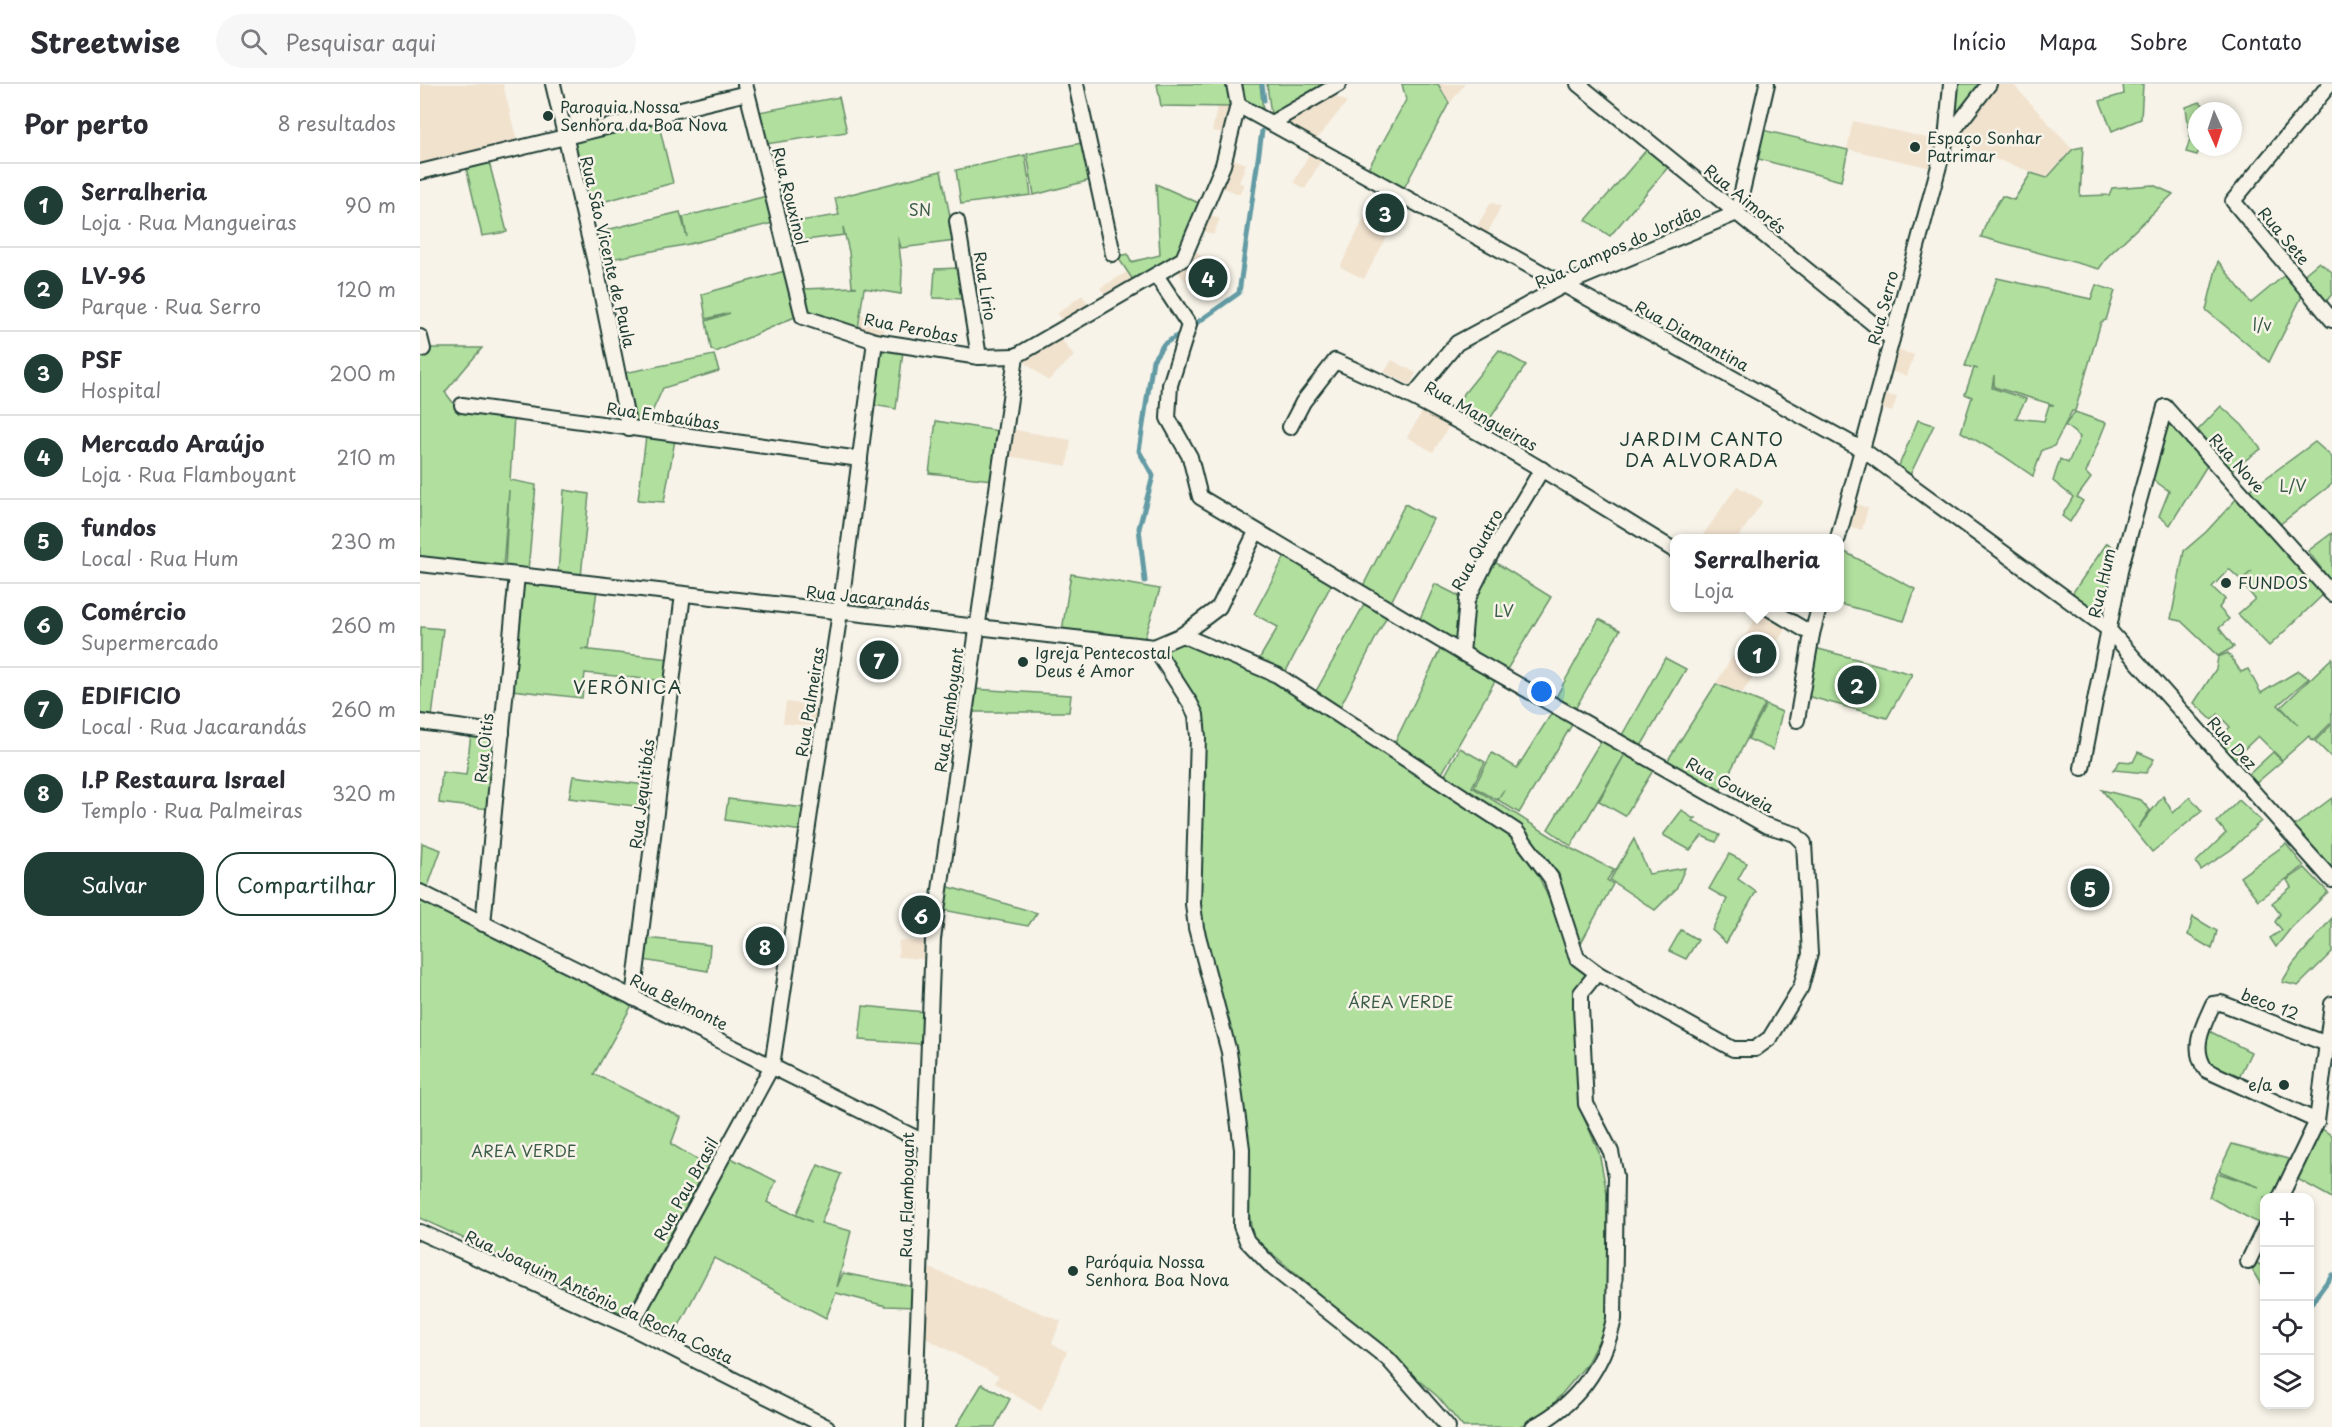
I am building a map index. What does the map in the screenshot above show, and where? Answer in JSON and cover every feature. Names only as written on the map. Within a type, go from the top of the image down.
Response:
[{"type":"street","name":"Rua São Vicente de Paula","points":[[553,84],[596,267],[629,429]]},
{"type":"street","points":[[1076,84],[1113,254]]},
{"type":"street","points":[[1016,356],[1184,259],[1223,165],[1238,105],[1234,84]]},
{"type":"street","points":[[1273,122],[1340,84]]},
{"type":"street","name":"Rua Aimorés","points":[[1578,84],[1591,89],[1737,213],[1892,339]]},
{"type":"street","points":[[1737,213],[1767,84]]},
{"type":"street","name":"Rua Serro","points":[[1839,534],[1946,140],[1951,84]]},
{"type":"street","points":[[1946,140],[1989,84]]},
{"type":"street","name":"Rua Sete","points":[[2330,84],[2233,201],[2332,320]]},
{"type":"street","points":[[420,172],[565,138],[746,88]]},
{"type":"street","name":"Rua Rouxinol","points":[[746,88],[803,317]]},
{"type":"street","name":"Rua Diamantina","points":[[1238,105],[1273,122],[1863,450],[2108,629]]},
{"type":"street","name":"Rua Campos do Jordão","points":[[1413,396],[1456,343],[1566,284],[1737,213]]},
{"type":"street","name":"Rua Lírio","points":[[957,221],[979,357]]},
{"type":"street","name":"Rua Gouveia","points":[[1156,275],[1189,325],[1170,385],[1168,418],[1190,457],[1200,497],[1462,653],[1765,825],[1795,834],[1804,843],[1810,954],[1801,987],[1770,1038],[1755,1049],[1733,1049],[1597,974],[1577,958],[1551,878],[1516,831],[1277,675],[1182,635]]},
{"type":"street","name":"Rua Perobas","points":[[803,317],[875,341],[979,357],[1016,356]]},
{"type":"street","name":"Rua Palmeiras","points":[[772,1066],[840,612],[875,341]]},
{"type":"street","name":"Rua Flamboyant","points":[[914,1427],[921,1318],[924,1142],[933,939],[1016,356]]},
{"type":"street","name":"Rua Mangueiras","points":[[1290,427],[1304,402],[1335,361],[1413,396],[1542,469],[1670,548]]},
{"type":"street","name":"Rua Embaúbas","points":[[462,405],[860,459]]},
{"type":"street","name":"Rua Nove","points":[[2165,408],[2332,594]]},
{"type":"street","name":"Rua Hum","points":[[2082,768],[2121,566],[2165,408]]},
{"type":"street","name":"Rua Quatro","points":[[1462,653],[1467,600],[1485,564],[1542,469]]},
{"type":"street","name":"Rua Jacarandás","points":[[420,564],[1154,647],[1182,635],[1219,607],[1256,532]]},
{"type":"street","name":"Rua Oitis","points":[[483,924],[517,575]]},
{"type":"street","name":"Rua Jequitibás","points":[[633,998],[683,594]]},
{"type":"street","points":[[1775,612],[1812,634]]},
{"type":"street","points":[[1797,720],[1818,612]]},
{"type":"street","name":"Rua Dez","points":[[2108,629],[2332,880]]},
{"type":"street","points":[[1154,647],[1196,715],[1198,737],[1193,904],[1196,928],[1229,1052],[1242,1149],[1241,1226],[1247,1242],[1273,1268],[1388,1359],[1448,1427]]},
{"type":"street","points":[[420,722],[502,733]]},
{"type":"street","name":"Rua Belmonte","points":[[420,892],[924,1142]]},
{"type":"street","points":[[1533,1427],[1556,1415],[1579,1395],[1610,1339],[1614,1320],[1616,1176],[1611,1152],[1586,1104],[1581,1007],[1581,993],[1597,974]]},
{"type":"street","name":"beco 12","points":[[2317,1121],[2206,1070],[2200,1062],[2199,1034],[2213,1005],[2221,1003],[2327,1044]]},
{"type":"street","points":[[2282,1193],[2317,1121],[2332,1004]]},
{"type":"street","name":"Rua Pau Brasil","points":[[630,1326],[772,1066]]},
{"type":"street","name":"Rua Joaquim Antônio da Rocha Costa","points":[[420,1232],[630,1326],[827,1427]]},
{"type":"street","points":[[2248,1262],[2260,1239]]},
{"type":"shaded area","points":[[420,84],[503,84],[517,142],[420,166]]},
{"type":"shaded area","points":[[1439,84],[1465,84],[1450,103]]},
{"type":"shaded area","points":[[1996,84],[2013,84],[2072,149],[2046,177],[1951,143]]},
{"type":"shaded area","points":[[1333,95],[1347,102],[1316,140],[1285,122]]},
{"type":"shaded area","points":[[1217,107],[1232,107],[1225,133],[1212,131]]},
{"type":"shaded area","name":"Espaço Sonhar Patrimar","points":[[1853,121],[1940,141],[1932,168],[1847,149]]},
{"type":"shaded area","points":[[1311,150],[1323,157],[1305,189],[1294,182]]},
{"type":"shaded area","points":[[1231,158],[1246,164],[1239,183],[1244,184],[1239,194],[1220,187]]},
{"type":"shaded area","points":[[1379,188],[1405,203],[1364,279],[1340,267]]},
{"type":"shaded area","points":[[1491,202],[1501,206],[1487,234],[1476,228]]},
{"type":"shaded area","points":[[1209,215],[1220,219],[1213,235],[1202,230]]},
{"type":"shaded area","points":[[1194,249],[1225,280],[1201,299],[1176,270]]},
{"type":"shaded area","points":[[1127,272],[1133,281],[1107,297],[1100,288]]},
{"type":"shaded area","points":[[1082,295],[1090,306],[1063,322],[1057,314]]},
{"type":"shaded area","points":[[861,315],[886,318],[883,337],[859,329]]},
{"type":"shaded area","points":[[1060,337],[1074,356],[1048,381],[1021,359]]},
{"type":"shaded area","points":[[1895,349],[1914,355],[1907,376],[1889,371]]},
{"type":"shaded area","points":[[1392,360],[1416,373],[1410,385],[1384,372]]},
{"type":"shaded area","points":[[1884,394],[1897,397],[1892,412],[1880,408]]},
{"type":"shaded area","points":[[1424,409],[1451,423],[1433,452],[1407,437]]},
{"type":"shaded area","points":[[1011,429],[1071,440],[1067,466],[1007,456]]},
{"type":"shaded area","points":[[1737,486],[1763,501],[1741,534],[1704,534]]},
{"type":"shaded area","points":[[1854,503],[1868,508],[1862,530],[1848,526]]},
{"type":"shaded area","points":[[1760,612],[1764,612],[1788,626],[1742,693],[1716,683]]},
{"type":"shaded area","points":[[786,702],[820,706],[817,727],[783,723]]},
{"type":"shaded area","points":[[904,904],[931,909],[929,928],[901,926]]},
{"type":"shaded area","points":[[899,940],[927,942],[926,959],[898,957]]},
{"type":"shaded area","points":[[927,1267],[1061,1321],[1052,1343],[1067,1352],[1041,1411],[995,1383],[998,1376],[925,1338]]},
{"type":"green space","points":[[1157,84],[1228,84],[1232,107],[1161,106]]},
{"type":"green space","points":[[1241,84],[1260,84],[1263,111],[1244,101]]},
{"type":"green space","points":[[1267,84],[1326,84],[1271,115]]},
{"type":"green space","points":[[1402,84],[1438,84],[1449,103],[1404,188],[1368,169],[1406,100]]},
{"type":"green space","points":[[1956,84],[1982,84],[1957,118],[1953,117]]},
{"type":"green space","points":[[2123,84],[2143,84],[2141,119],[2112,131],[2100,101],[2124,94]]},
{"type":"green space","points":[[839,97],[847,132],[766,144],[759,112]]},
{"type":"green space","points":[[658,121],[673,183],[587,206],[572,142]]},
{"type":"green space","points":[[1762,130],[1848,150],[1841,181],[1755,158]]},
{"type":"green space","points":[[1082,143],[1091,180],[1034,195],[1027,154]]},
{"type":"green space","points":[[2083,147],[2080,196],[2109,195],[2112,188],[2153,185],[2173,194],[2108,256],[2099,269],[1981,237],[1988,218],[2002,196],[2014,200],[2031,173],[2047,178],[2073,149]]},
{"type":"green space","points":[[1648,148],[1669,166],[1610,236],[1586,220]]},
{"type":"green space","points":[[1025,155],[1031,195],[961,204],[956,170]]},
{"type":"green space","points":[[489,162],[507,232],[482,236],[466,167]]},
{"type":"green space","name":"SN","points":[[941,171],[955,241],[901,248],[898,237],[902,271],[901,294],[864,288],[858,329],[808,312],[802,289],[857,287],[852,286],[849,252],[843,227],[844,235],[790,242],[786,223],[839,215],[835,198]]},
{"type":"green space","points":[[1156,184],[1201,204],[1179,255],[1133,280],[1119,259],[1111,263],[1110,258],[1128,254],[1131,262],[1160,255]]},
{"type":"green space","points":[[767,196],[773,223],[689,244],[601,261],[594,233],[680,212],[687,237],[683,217]]},
{"type":"green space","name":"l/v","points":[[2218,261],[2251,303],[2286,274],[2303,294],[2269,362],[2206,310]]},
{"type":"green space","name":"L/V","points":[[2319,262],[2332,272],[2332,294],[2325,303],[2302,276]]},
{"type":"green space","points":[[959,268],[964,299],[933,298],[935,269]]},
{"type":"green space","points":[[785,271],[797,316],[716,352],[711,349],[706,321],[730,313],[706,319],[702,294]]},
{"type":"green space","points":[[1997,278],[2091,299],[2096,285],[2115,291],[2106,320],[2101,322],[2075,411],[2072,411],[2054,446],[2042,450],[2033,476],[1961,432],[1972,397],[1965,394],[1974,368],[1965,366]],"holes":[[[1994,375],[1994,387],[2054,405],[2049,405],[2044,421],[2016,418],[2026,399],[1992,388]]]},
{"type":"green space","points":[[880,347],[903,351],[896,409],[873,405]]},
{"type":"green space","points":[[427,348],[482,348],[445,392],[457,408],[514,416],[510,480],[536,485],[528,570],[505,568],[509,490],[503,568],[420,558],[420,357]]},
{"type":"green space","points":[[1499,350],[1526,365],[1483,429],[1450,411]]},
{"type":"green space","points":[[714,355],[719,371],[663,388],[646,425],[634,423],[624,373]]},
{"type":"green space","points":[[2221,406],[2242,425],[2261,449],[2230,471],[2198,430]]},
{"type":"green space","points":[[2075,412],[2106,423],[2086,473],[2091,478],[2077,497],[2083,501],[2070,522],[2062,516],[2073,497],[2053,481],[2060,459],[2068,463],[2080,437],[2065,425]]},
{"type":"green space","points":[[1918,420],[1934,425],[1909,477],[1898,468]]},
{"type":"green space","points":[[2168,420],[2208,464],[2170,525],[2159,516],[2169,491],[2152,479]]},
{"type":"green space","points":[[936,421],[999,431],[992,480],[929,473]]},
{"type":"green space","points":[[646,436],[675,440],[664,502],[638,500]]},
{"type":"green space","name":"L/V","points":[[2315,442],[2332,457],[2332,484],[2279,525],[2248,491]]},
{"type":"green space","points":[[564,490],[589,494],[581,577],[558,574]]},
{"type":"green space","points":[[2240,495],[2324,594],[2269,646],[2238,614],[2255,599],[2240,581],[2252,571],[2241,580],[2229,569],[2212,587],[2225,599],[2219,608],[2229,619],[2219,628],[2234,647],[2218,656],[2181,621],[2171,619],[2184,551],[2206,532]]},
{"type":"green space","points":[[1405,504],[1433,519],[1390,604],[1362,588]]},
{"type":"green space","name":"L/V","points":[[2332,533],[2332,583],[2308,551]]},
{"type":"green space","points":[[2107,543],[2119,550],[2104,619],[2071,595]]},
{"type":"green space","points":[[1844,552],[1915,589],[1904,621],[1844,605]]},
{"type":"green space","points":[[1285,556],[1332,583],[1285,673],[1258,661],[1278,627],[1254,614]]},
{"type":"green space","name":"LV","points":[[1493,561],[1551,597],[1506,671],[1468,649],[1472,602]]},
{"type":"green space","points":[[1071,574],[1160,589],[1144,640],[1062,631]]},
{"type":"green space","points":[[523,581],[597,590],[589,649],[581,649],[670,659],[666,681],[585,673],[582,698],[512,690]]},
{"type":"green space","name":"LV","points":[[1435,584],[1461,597],[1457,644],[1419,621]]},
{"type":"green space","points":[[1365,603],[1387,616],[1339,709],[1315,693]]},
{"type":"green space","points":[[1599,619],[1620,630],[1574,711],[1555,699]]},
{"type":"green space","points":[[421,627],[443,629],[432,717],[420,716]]},
{"type":"green space","name":"ÁREA VERDE","points":[[1185,641],[1264,673],[1509,836],[1538,874],[1559,923],[1568,958],[1589,974],[1574,999],[1581,1111],[1599,1152],[1607,1194],[1608,1322],[1586,1365],[1545,1414],[1518,1427],[1463,1427],[1438,1397],[1253,1237],[1248,1208],[1250,1153],[1234,1049],[1200,922],[1200,840],[1206,775],[1198,712],[1160,648]]},
{"type":"green space","points":[[1441,648],[1496,679],[1441,775],[1394,744]]},
{"type":"green space","points":[[1815,648],[1912,674],[1887,718],[1807,696]]},
{"type":"green space","points":[[2228,653],[2241,672],[2248,669],[2261,693],[2298,671],[2309,678],[2278,705],[2298,725],[2281,707],[2332,658],[2332,722],[2313,741],[2309,736],[2282,760],[2258,736],[2233,760],[2217,741],[2230,727],[2218,714],[2212,720],[2194,703],[2216,669],[2218,657]]},
{"type":"green space","points":[[1665,658],[1686,669],[1640,748],[1621,737]]},
{"type":"green space","points":[[1716,684],[1765,704],[1719,793],[1666,763]]},
{"type":"green space","points":[[974,689],[1071,695],[1069,712],[971,712]]},
{"type":"green space","points":[[1766,705],[1782,712],[1773,750],[1748,739]]},
{"type":"green space","points":[[1553,711],[1573,723],[1519,813],[1498,800],[1504,790],[1497,800],[1474,787],[1492,753],[1517,768]]},
{"type":"green space","points":[[2332,724],[2332,758],[2315,741]]},
{"type":"green space","points":[[471,734],[496,737],[489,809],[439,803],[442,772],[466,775]]},
{"type":"green space","points":[[1602,739],[1654,769],[1625,816],[1599,801],[1624,756],[1571,846],[1548,829]]},
{"type":"green space","points":[[1460,748],[1485,762],[1472,787],[1570,848],[1614,870],[1607,880],[1613,884],[1576,952],[1559,874],[1516,823],[1444,777]]},
{"type":"green space","points":[[2138,752],[2154,759],[2146,773],[2113,770],[2120,761],[2133,762]]},
{"type":"green space","points":[[2273,752],[2282,761],[2254,785],[2247,776]]},
{"type":"green space","points":[[573,776],[653,786],[651,808],[569,798]]},
{"type":"green space","points":[[2102,790],[2141,800],[2150,810],[2138,828],[2163,796],[2173,813],[2190,797],[2202,811],[2152,852]]},
{"type":"green space","points":[[2332,798],[2332,871],[2293,827]]},
{"type":"green space","points":[[728,799],[805,808],[802,831],[725,820]]},
{"type":"green space","points":[[2239,800],[2261,821],[2232,849],[2201,870],[2196,862],[2226,833],[2217,822]]},
{"type":"green space","points":[[1682,810],[1692,818],[1696,818],[1693,822],[1720,835],[1716,842],[1702,836],[1690,850],[1663,835]]},
{"type":"green space","points":[[1634,839],[1649,874],[1685,868],[1676,889],[1655,910],[1610,880]]},
{"type":"green space","points":[[422,843],[441,850],[427,889],[420,886]]},
{"type":"green space","points":[[2286,844],[2304,866],[2258,900],[2240,877]]},
{"type":"green space","points":[[1729,854],[1747,863],[1738,879],[1756,892],[1726,943],[1712,930],[1727,899],[1709,889]]},
{"type":"green space","points":[[2305,868],[2328,892],[2291,928],[2276,947],[2270,938],[2282,930],[2275,922],[2280,914],[2272,903],[2291,887],[2287,880]]},
{"type":"green space","points":[[946,886],[1037,913],[1028,926],[943,910]]},
{"type":"green space","name":"AREA VERDE","points":[[420,898],[632,1005],[594,1074],[681,1117],[671,1144],[708,1166],[626,1315],[420,1218]]},
{"type":"green space","points":[[2193,917],[2217,931],[2212,949],[2188,935]]},
{"type":"green space","points":[[2332,918],[2332,952],[2298,986],[2282,982],[2293,964]]},
{"type":"green space","points":[[1681,930],[1698,940],[1686,959],[1669,951]]},
{"type":"green space","points":[[646,938],[710,945],[708,971],[643,960]]},
{"type":"green space","points":[[863,1006],[924,1012],[922,1044],[859,1040]]},
{"type":"green space","points":[[2207,1030],[2251,1052],[2238,1079],[2209,1063],[2205,1051]]},
{"type":"green space","points":[[2318,1126],[2332,1136],[2332,1198],[2292,1176]]},
{"type":"green space","points":[[2232,1144],[2292,1160],[2275,1193],[2260,1193],[2260,1224],[2209,1197],[2218,1173],[2259,1187],[2219,1171]]},
{"type":"green space","points":[[729,1157],[776,1181],[767,1202],[796,1215],[818,1165],[841,1174],[821,1223],[851,1231],[837,1287],[843,1273],[915,1287],[915,1307],[886,1306],[836,1293],[826,1318],[714,1258],[671,1341],[638,1324]]},
{"type":"green space","points":[[2255,1262],[2260,1265],[2260,1283],[2251,1268]]},
{"type":"green space","points":[[982,1384],[1010,1399],[995,1427],[956,1427]]},
{"type":"waterway","points":[[1262,84],[1264,100]]},
{"type":"waterway","points":[[1191,327],[1239,293],[1262,131]]},
{"type":"waterway","points":[[1145,581],[1139,528],[1153,476],[1139,451],[1153,360],[1164,344],[1183,332]]},
{"type":"waterway","points":[[2313,1301],[2332,1275]]},
{"type":"place","name":"Paroquia Nossa Senhora da Boa Nova","points":[[548,116]]},
{"type":"place","name":"Espaço Sonhar Patrimar","points":[[1915,147]]},
{"type":"place","name":"PSF","points":[[1385,213]]},
{"type":"place","name":"Mercado Araújo","points":[[1208,278]]},
{"type":"place","name":"FUNDOS","points":[[2226,583]]},
{"type":"place","name":"Serralheria","points":[[1757,654]]},
{"type":"place","name":"EDIFICIO","points":[[879,660]]},
{"type":"place","name":"Igreja Pentecostal Deus é Amor","points":[[1023,662]]},
{"type":"place","name":"LV-96","points":[[1857,685]]},
{"type":"place","name":"fundos","points":[[2090,888]]},
{"type":"place","name":"Comércio","points":[[921,915]]},
{"type":"place","name":"I.P Restaura Israel","points":[[765,946]]},
{"type":"place","name":"e/a","points":[[2284,1085]]},
{"type":"place","name":"Paróquia Nossa Senhora Boa Nova","points":[[1073,1271]]},
{"type":"district","name":"JARDIM CANTO DA ALVORADA","points":[[1702,450]]},
{"type":"district","name":"VERÔNICA","points":[[628,688]]}]
